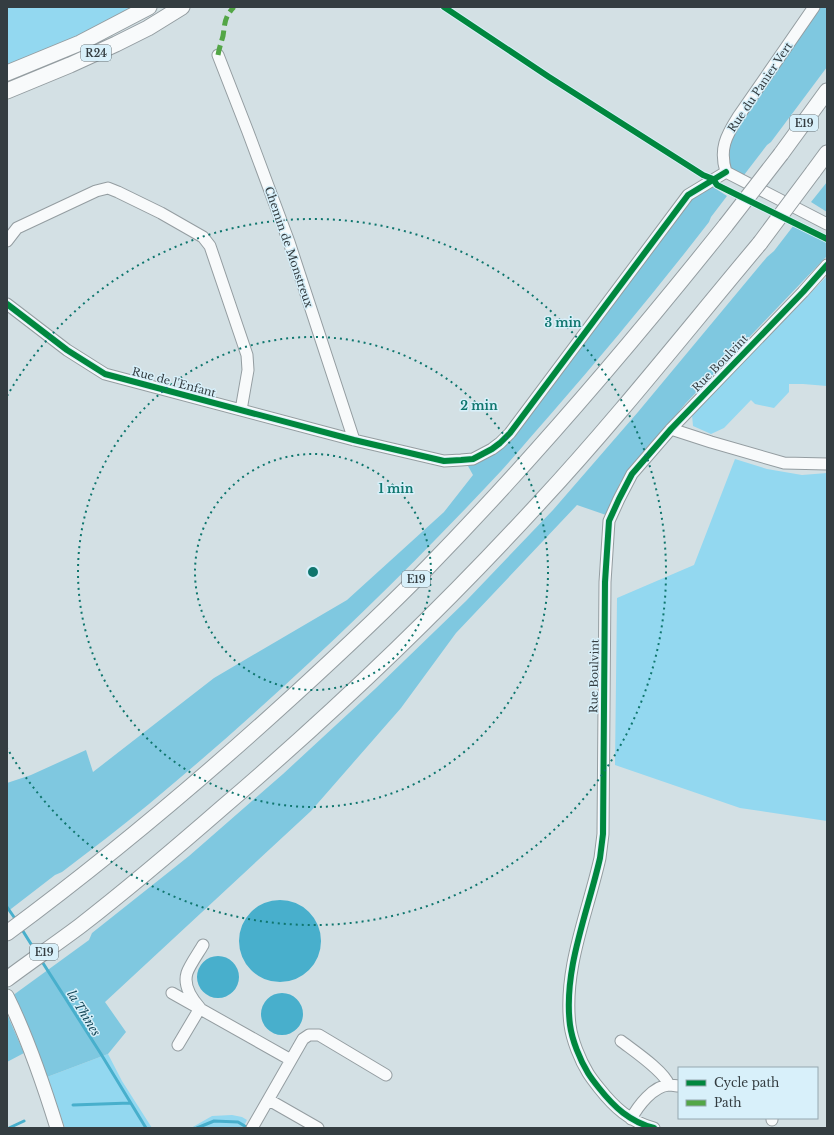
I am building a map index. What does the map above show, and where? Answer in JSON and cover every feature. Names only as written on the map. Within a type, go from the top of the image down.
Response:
[{"type":"highway","name":"R24","points":[[7,73],[80,43],[149,7]]},
{"type":"highway","name":"R24","points":[[7,91],[116,44],[148,28],[182,7]]},
{"type":"highway","name":"E19","points":[[7,932],[63,891],[158,815],[250,736],[341,652],[429,566],[514,476],[674,290],[781,154],[827,91]]},
{"type":"highway","name":"E19","points":[[7,979],[81,925],[180,845],[274,763],[366,679],[456,590],[541,501],[627,403],[760,244],[827,153]]},
{"type":"main road","points":[[7,996],[33,1058],[57,1128]]},
{"type":"street","name":"Rue du Panier Vert","points":[[726,172],[722,161],[728,134],[738,117],[814,7]]},
{"type":"street","name":"Chemin de Monstreux","points":[[218,55],[289,242],[354,440]]},
{"type":"street","points":[[726,172],[827,224]]},
{"type":"street","name":"Rue de l'Enfant","points":[[7,304],[67,350],[105,374],[354,440],[444,461],[473,459],[500,443],[510,433],[688,195],[726,172]]},
{"type":"street","points":[[7,241],[17,228],[96,191],[108,188],[161,213],[203,237],[210,246],[247,355],[248,370],[241,410]]},
{"type":"street","name":"Rue Boulvint","points":[[654,1128],[631,1119],[615,1106],[588,1073],[577,1050],[570,1026],[568,1002],[576,951],[600,857],[603,834],[606,582],[609,522],[632,474],[671,430],[827,265]]},
{"type":"street","points":[[671,430],[784,463],[827,464]]},
{"type":"street","points":[[200,1008],[191,998],[187,984],[187,974],[202,945]]},
{"type":"street","points":[[172,993],[291,1060]]},
{"type":"street","points":[[178,1045],[200,1008]]},
{"type":"street","points":[[254,1124],[303,1039],[309,1035],[319,1036],[386,1075]]},
{"type":"street","points":[[621,1041],[661,1073],[674,1086]]},
{"type":"street","points":[[631,1119],[649,1095],[661,1087],[674,1086]]},
{"type":"street","points":[[269,1100],[318,1128]]},
{"type":"shaded area","points":[[7,7],[149,7],[7,73]]},
{"type":"shaded area","points":[[818,7],[827,7],[827,67],[771,142],[744,175],[735,174],[727,163],[726,159],[726,149],[732,132]]},
{"type":"shaded area","points":[[827,182],[827,212],[811,202]]},
{"type":"shaded area","points":[[713,187],[727,196],[711,217],[709,222],[651,295],[591,368],[502,470],[418,558],[331,643],[196,765],[128,821],[7,912],[7,783],[31,775],[86,750],[93,772],[214,678],[347,600],[444,512],[473,475],[468,466],[499,450],[694,196]]},
{"type":"shaded area","points":[[794,225],[827,239],[827,256],[686,403],[620,483],[606,515],[577,505],[456,633],[401,708],[311,811],[105,1002],[126,1032],[108,1054],[47,1077],[12,996],[89,940],[92,933],[189,856],[283,774],[375,689],[466,601],[553,510],[638,412],[767,257],[774,251]]},
{"type":"shaded area","points":[[827,276],[827,386],[789,384],[789,392],[774,408],[755,404],[751,400],[724,428],[711,434],[693,426],[692,415]]},
{"type":"shaded area","points":[[735,459],[767,469],[802,475],[827,473],[827,821],[740,808],[615,765],[617,598],[694,565]]},
{"type":"shaded area","points":[[280,900],[296,903],[309,912],[318,925],[321,941],[318,957],[309,970],[296,979],[280,982],[264,979],[251,970],[242,957],[239,941],[242,925],[251,912],[264,903]]},
{"type":"shaded area","points":[[218,956],[233,962],[239,977],[233,992],[218,998],[203,992],[197,977],[203,962]]},
{"type":"shaded area","points":[[282,993],[297,999],[303,1014],[297,1029],[282,1035],[267,1029],[261,1014],[267,999]]},
{"type":"shaded area","points":[[7,1014],[24,1053],[7,1062]]},
{"type":"shaded area","points":[[108,1054],[122,1081],[152,1128],[65,1128],[47,1077]]},
{"type":"shaded area","points":[[232,1115],[242,1117],[247,1120],[243,1128],[191,1128],[212,1116]]},
{"type":"waterway","name":"la Thines","points":[[7,907],[16,920]]},
{"type":"waterway","name":"la Thines","points":[[21,928],[36,952]]},
{"type":"waterway","name":"la Thines","points":[[41,960],[146,1128]]},
{"type":"waterway","points":[[73,1105],[130,1103]]},
{"type":"waterway","points":[[9,1128],[24,1121]]},
{"type":"waterway","name":"la Thines","points":[[197,1128],[214,1121],[238,1122],[248,1128]]},
{"type":"marked path","points":[[218,55],[228,14],[234,7]]},
{"type":"cycle path","points":[[444,7],[549,77],[703,175],[713,179],[717,185],[827,239]]},
{"type":"cycle path","points":[[7,304],[67,350],[105,374],[354,440],[444,461],[473,459],[492,449],[510,433],[688,195],[726,172]]},
{"type":"cycle path","points":[[654,1128],[637,1122],[623,1113],[599,1088],[589,1075],[582,1062],[574,1043],[570,1025],[569,1004],[573,962],[600,858],[603,834],[605,582],[609,521],[632,474],[671,429],[803,292],[827,265]]}]
